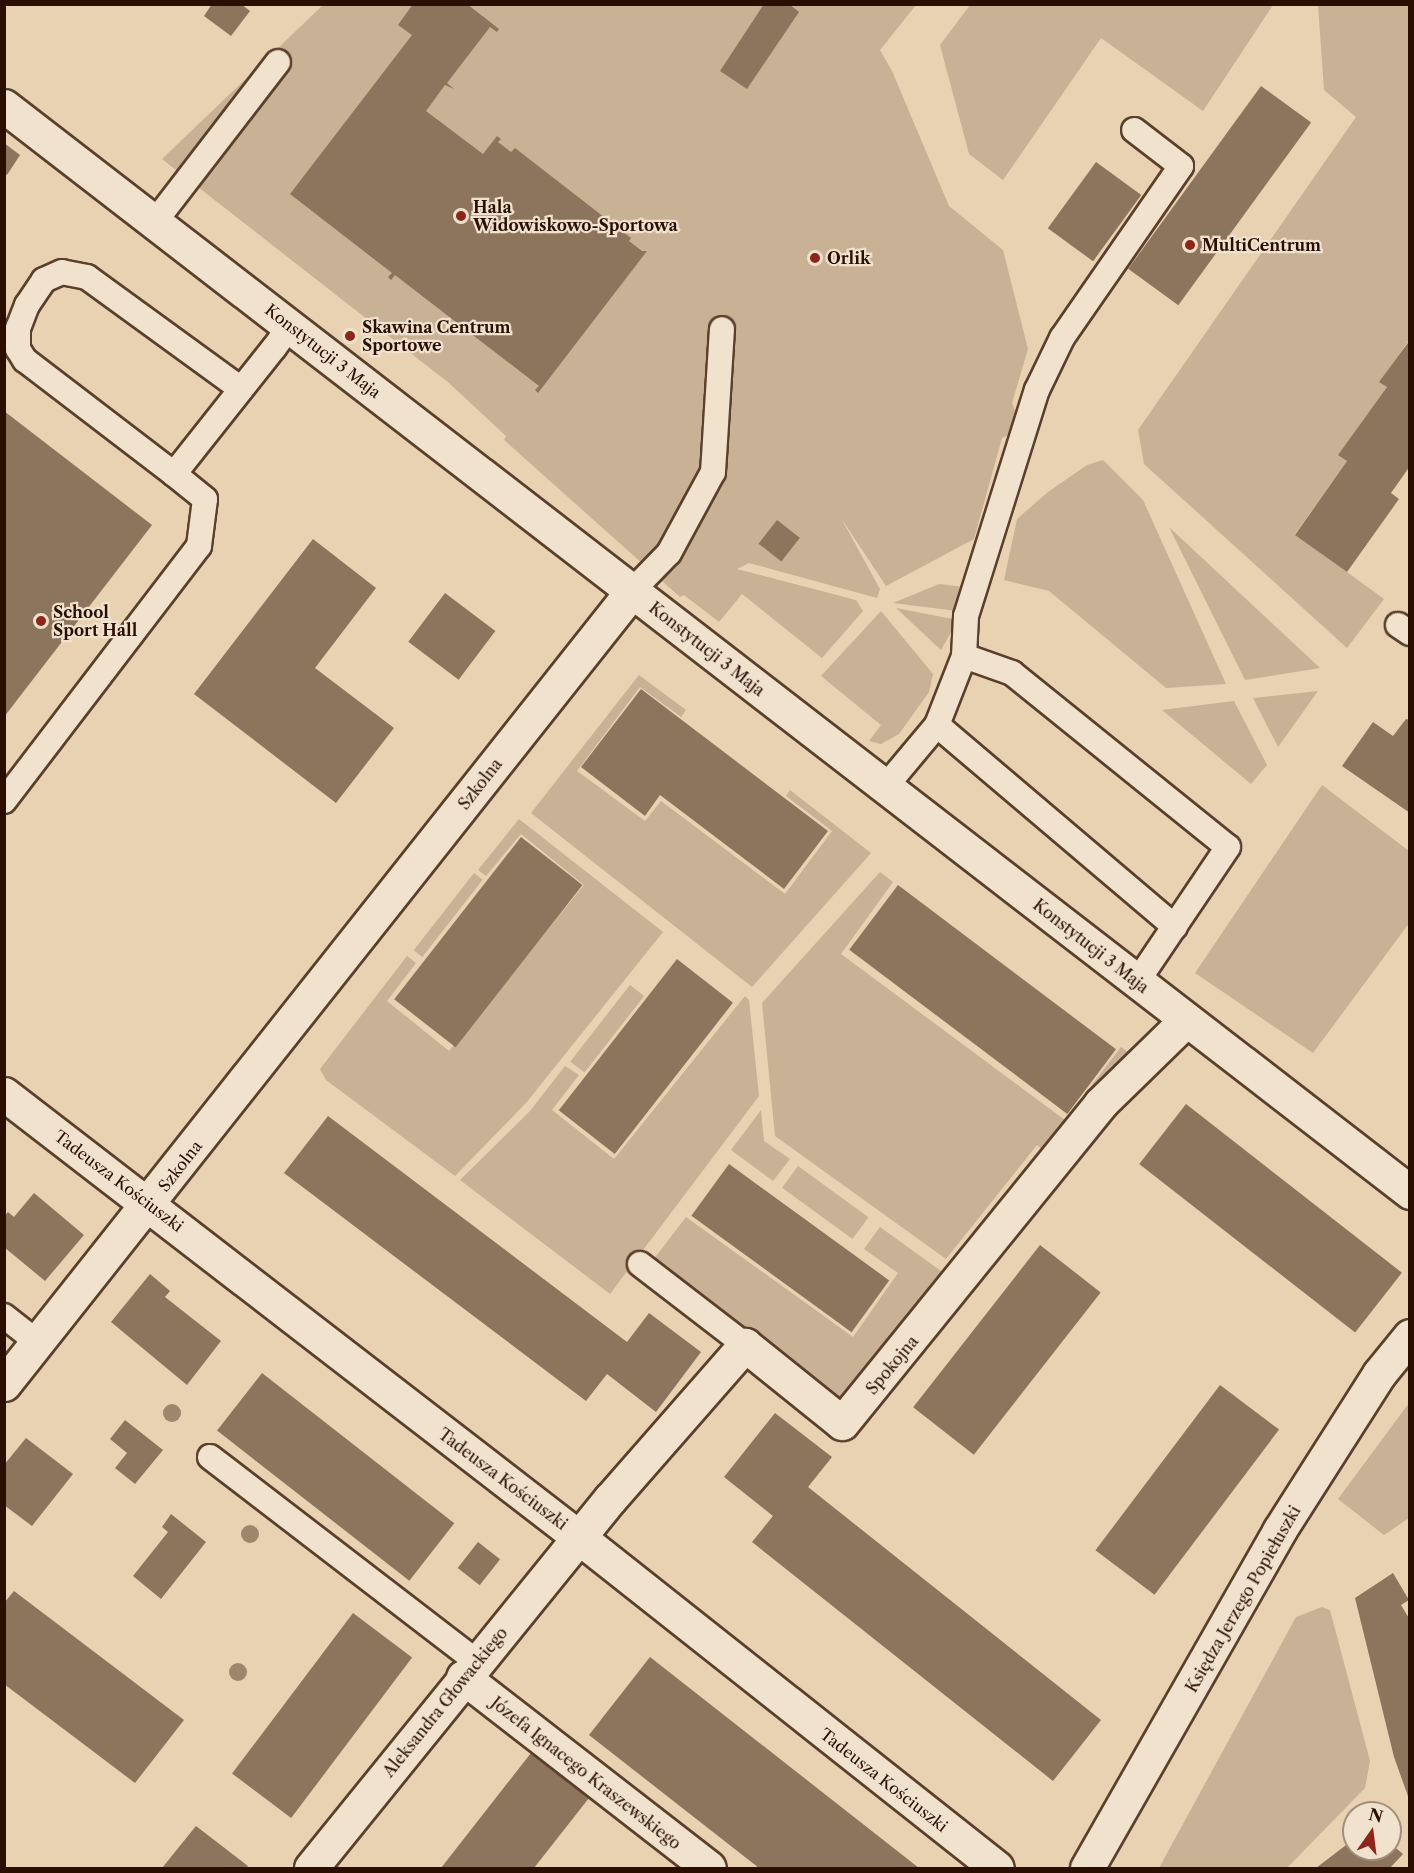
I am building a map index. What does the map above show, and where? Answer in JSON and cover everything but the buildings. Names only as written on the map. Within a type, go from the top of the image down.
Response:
[{"type":"street","name":"Konstytucji 3 Maja","points":[[4,106],[154,223],[291,325],[1410,1192]]},
{"type":"street","name":"Szkolna","points":[[4,1384],[150,1204],[632,591]]},
{"type":"street","name":"Spokojna","points":[[745,1345],[842,1423],[1100,1104],[1186,1020]]},
{"type":"street","name":"Tadeusza Kościuszki","points":[[4,1094],[150,1204],[581,1539],[997,1869]]},
{"type":"street","name":"Księdza Jerzego Popiełuszki","points":[[1087,1869],[1280,1531],[1378,1374],[1410,1336]]},
{"type":"street","points":[[581,1539],[610,1499],[745,1345]]},
{"type":"street","name":"Aleksandra Głowackiego","points":[[310,1869],[470,1669],[581,1539]]},
{"type":"street","name":"Józefa Ignacego Kraszewskiego","points":[[470,1669],[709,1869]]},
{"type":"lane","points":[[154,223],[278,62]]},
{"type":"lane","points":[[885,786],[937,725],[964,656],[966,616],[1037,390],[1062,338],[1180,166],[1134,130]]},
{"type":"lane","points":[[4,801],[199,546],[205,499],[26,360],[18,349],[18,328],[27,305],[44,280],[62,272],[87,277],[241,389]]},
{"type":"lane","points":[[174,474],[291,325]]},
{"type":"lane","name":"Szkolna","points":[[632,591],[669,553],[713,472],[722,329]]},
{"type":"lane","points":[[964,656],[1012,673],[1228,848],[1137,982]]},
{"type":"lane","points":[[937,725],[1175,927]]},
{"type":"lane","points":[[640,1264],[745,1345]]},
{"type":"lane","points":[[4,1316],[38,1342]]},
{"type":"lane","points":[[210,1457],[470,1669]]},
{"type":"shaded area","points":[[323,5],[916,5],[880,50],[892,71],[949,206],[1003,250],[1028,349],[1012,403],[1022,428],[1002,438],[974,539],[886,586],[841,518],[880,589],[877,598],[749,563],[737,569],[856,600],[863,611],[822,658],[742,594],[719,622],[684,595],[680,597],[504,440],[506,436],[449,383],[162,159]]},
{"type":"shaded area","points":[[970,5],[1273,5],[1203,111],[1101,38],[1003,180],[969,154],[940,45]]},
{"type":"shaded area","points":[[1318,5],[1409,5],[1409,340],[1380,382],[1387,387],[1339,455],[1347,461],[1295,534],[1384,599],[1347,648],[1144,464],[1138,430],[1356,117],[1324,90]]},
{"type":"shaded area","points":[[1103,460],[1143,500],[1226,684],[1166,688],[1049,591],[1004,580],[1017,519],[1048,492],[1087,465]]},
{"type":"shaded area","points":[[1169,527],[1320,668],[1245,680]]},
{"type":"shaded area","points":[[939,584],[964,587],[957,611],[893,603]]},
{"type":"shaded area","points":[[896,608],[958,620],[941,650]]},
{"type":"shaded area","points":[[881,611],[933,674],[929,692],[899,734],[881,744],[869,741],[881,725],[821,676]]},
{"type":"shaded area","points":[[639,675],[686,710],[681,717],[640,687],[577,771],[645,821],[661,801],[785,894],[832,831],[786,796],[790,790],[871,853],[752,987],[531,813]]},
{"type":"shaded area","points":[[1318,691],[1278,747],[1253,698]]},
{"type":"shaded area","points":[[1234,701],[1267,765],[1251,784],[1162,710]]},
{"type":"shaded area","points":[[1322,785],[1409,851],[1410,922],[1313,1053],[1195,973]]},
{"type":"shaded area","points":[[519,819],[663,932],[526,1103],[455,1176],[326,1080],[320,1069],[407,956],[416,963],[387,1001],[449,1051],[584,885],[521,834],[486,876],[478,870]]},
{"type":"shaded area","points":[[880,872],[893,882],[841,954],[1065,1120],[1121,1047],[1132,1055],[1062,1165],[1037,1145],[946,1259],[775,1136],[762,1003]]},
{"type":"shaded area","points":[[474,873],[483,880],[422,957],[414,950]]},
{"type":"shaded area","points":[[630,985],[644,996],[584,1073],[570,1061]]},
{"type":"shaded area","points":[[745,996],[749,1000],[759,1096],[610,1294],[460,1180],[530,1111],[565,1066],[579,1075],[552,1110],[614,1159]]},
{"type":"shaded area","points":[[761,1110],[764,1141],[790,1159],[773,1181],[731,1150]]},
{"type":"shaded area","points":[[798,1166],[868,1217],[853,1239],[782,1188]]},
{"type":"shaded area","points":[[686,1217],[853,1337],[898,1273],[864,1249],[880,1227],[966,1289],[856,1423],[650,1264]]},
{"type":"shaded area","points":[[1409,1403],[1409,1518],[1384,1535],[1338,1499]]},
{"type":"shaded area","points":[[1322,1607],[1330,1610],[1370,1761],[1365,1788],[1352,1801],[1342,1801],[1342,1812],[1287,1868],[1159,1868],[1296,1617]]},
{"type":"place","name":"Hala Widowiskowo-Sportowa","points":[[461,216]]},
{"type":"place","name":"MultiCentrum","points":[[1190,245]]},
{"type":"place","name":"Orlik","points":[[815,258]]},
{"type":"place","name":"Skawina Centrum Sportowe","points":[[350,336]]},
{"type":"place","name":"School Sport Hall","points":[[41,621]]}]
